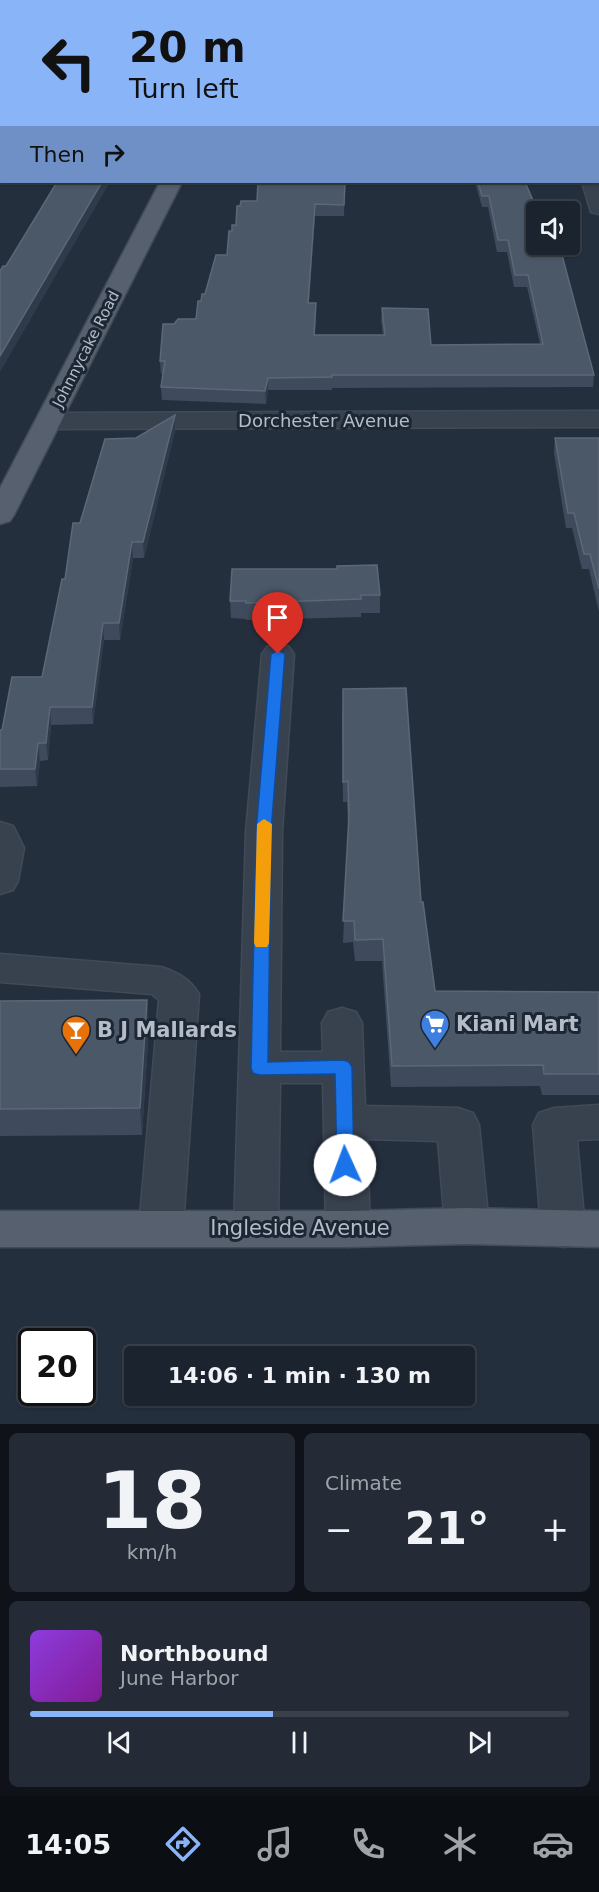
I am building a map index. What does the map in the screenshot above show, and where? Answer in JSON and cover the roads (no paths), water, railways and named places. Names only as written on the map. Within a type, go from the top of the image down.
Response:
[{"type":"main road","name":"Johnnycake Road","points":[[0,515],[170,183]]},
{"type":"main road","name":"Ingleside Avenue","points":[[0,1229],[348,1229],[467,1226],[581,1229]]},
{"type":"street","points":[[593,183],[599,207]]},
{"type":"street","name":"Dorchester Avenue","points":[[49,421],[599,419]]},
{"type":"street","points":[[256,1228],[264,832],[278,654]]},
{"type":"street","points":[[0,834],[6,848],[0,881]]},
{"type":"street","points":[[0,968],[161,981],[179,994],[161,1228]]},
{"type":"street","points":[[342,1023],[348,1229]]},
{"type":"street","points":[[259,1068],[343,1067]]},
{"type":"street","points":[[344,1122],[458,1125],[467,1226]]},
{"type":"street","points":[[581,1229],[554,1125],[599,1122]]},
{"type":"place","name":"Kiani Mart","points":[[435,1050]]},
{"type":"place","name":"B J Mallards","points":[[76,1056]]}]
